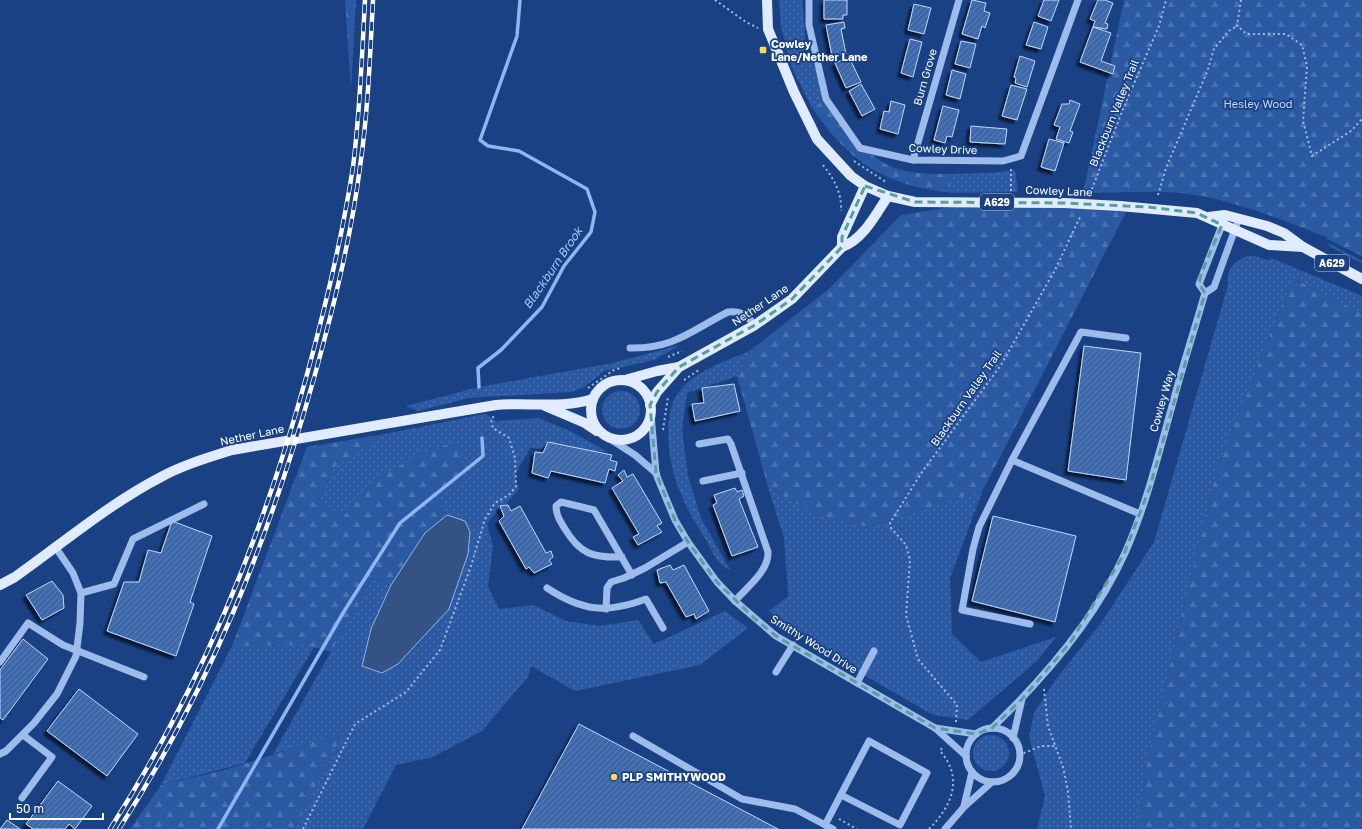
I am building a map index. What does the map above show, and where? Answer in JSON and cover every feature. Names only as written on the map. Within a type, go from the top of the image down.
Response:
[{"type":"main road","name":"Cowley Lane","points":[[767,0],[768,30],[794,92],[817,139],[851,176],[865,186],[888,196],[915,202],[1064,203],[1156,208],[1197,213],[1208,217],[1234,231],[1269,245],[1303,247]]},
{"type":"main road","points":[[842,247],[842,237],[865,186]]},
{"type":"main road","name":"Nether Lane","points":[[651,410],[657,392],[679,367],[755,324],[792,299],[842,247],[852,244],[888,196]]},
{"type":"main road","name":"Cowley Lane","points":[[1208,217],[1225,215],[1239,218],[1284,233],[1303,247],[1362,279]]},
{"type":"main road","name":"Nether Lane","points":[[624,380],[679,367]]},
{"type":"main road","points":[[624,380],[633,383],[641,388],[647,396],[651,410],[645,428],[635,437],[626,440],[616,440],[603,435],[591,416],[593,399],[598,390],[605,384],[624,380]]},
{"type":"main road","name":"Nether Lane","points":[[0,585],[15,577],[114,506],[160,477],[197,461],[232,450],[496,405],[520,403],[543,405],[576,403],[593,399]]},
{"type":"main road","name":"Nether Lane","points":[[543,405],[585,423],[603,435]]},
{"type":"street","name":"Cowley Drive","points":[[809,0],[809,25],[826,100],[860,148],[913,160],[1012,160]]},
{"type":"street","name":"Burn Grove","points":[[913,160],[959,0]]},
{"type":"street","points":[[1012,160],[1021,156],[1078,0]]},
{"type":"street","name":"Cowley Way","points":[[1205,293],[1199,284],[1225,215]]},
{"type":"street","name":"Cowley Way","points":[[992,728],[1022,699],[1070,643],[1102,594],[1124,554],[1150,487],[1205,293],[1214,287],[1239,218]]},
{"type":"street","points":[[630,348],[650,348],[668,344],[692,334],[728,312],[735,311],[743,313],[755,324]]},
{"type":"street","points":[[1030,624],[962,610],[973,549],[979,527],[1012,460],[1081,332],[1126,338]]},
{"type":"street","name":"Smithy Wood Drive","points":[[651,410],[656,473],[675,520],[688,542],[717,582],[735,601],[776,636],[935,728],[966,756]]},
{"type":"street","name":"Smithy Wood Drive","points":[[603,435],[636,455],[656,473]]},
{"type":"street","points":[[699,444],[728,439],[742,473],[768,552],[769,560],[764,568],[735,601]]},
{"type":"street","points":[[1012,460],[1140,514]]},
{"type":"street","points":[[703,481],[742,473]]},
{"type":"street","points":[[622,557],[602,558],[589,554],[573,542],[556,513],[556,506],[560,502],[594,510],[622,557],[632,575]]},
{"type":"street","points":[[81,593],[114,584],[133,540],[204,504]]},
{"type":"street","points":[[606,609],[607,588],[612,582],[632,575],[688,542]]},
{"type":"street","points":[[0,754],[6,751],[34,724],[57,694],[76,656],[80,623],[81,593],[73,573],[56,548]]},
{"type":"street","points":[[547,588],[580,606],[606,609],[630,605],[646,599],[663,628]]},
{"type":"street","points":[[0,662],[28,623],[64,645],[144,677]]},
{"type":"street","points":[[776,672],[793,645]]},
{"type":"street","points":[[857,683],[874,651]]},
{"type":"street","name":"Cowley Way","points":[[1013,738],[1022,699]]},
{"type":"street","name":"Smithy Wood Drive","points":[[935,728],[976,734]]},
{"type":"street","points":[[992,728],[1001,730],[1013,738],[1018,746],[1018,763],[1012,774],[1004,780],[992,782],[979,778],[972,772],[966,756],[970,741],[976,734],[992,728]]},
{"type":"street","points":[[22,798],[52,757],[23,735]]},
{"type":"street","points":[[633,736],[742,799],[795,809],[833,829]]},
{"type":"street","points":[[825,825],[869,741],[927,773],[900,825],[841,795]]},
{"type":"street","points":[[964,807],[972,772]]},
{"type":"street","points":[[945,829],[964,807],[992,782]]},
{"type":"path","points":[[715,0],[746,22],[757,28],[768,30]]},
{"type":"path","name":"Blackburn Valley Trail","points":[[1087,201],[1123,109],[1159,26],[1166,0]]},
{"type":"path","points":[[1237,26],[1241,0]]},
{"type":"path","points":[[1237,26],[1247,34],[1286,34],[1302,45],[1307,66],[1303,121],[1312,156],[1350,131],[1362,119]]},
{"type":"path","points":[[1158,195],[1166,168],[1207,72],[1214,50],[1228,31],[1237,26]]},
{"type":"path","points":[[852,159],[862,168],[887,182]]},
{"type":"path","points":[[1012,160],[1012,202]]},
{"type":"path","points":[[823,165],[832,176],[842,198],[841,214]]},
{"type":"path","name":"Blackburn Valley Trail","points":[[955,731],[957,705],[918,659],[906,615],[910,560],[906,545],[891,528],[890,523],[922,472],[1001,365],[1054,270],[1081,214]]},
{"type":"path","points":[[303,829],[355,724],[406,692],[440,650],[471,566],[485,519],[495,503],[516,486],[515,458],[509,438],[493,428],[491,420],[496,413],[496,405]]},
{"type":"path","points":[[1040,678],[1044,690],[1048,726],[1064,767],[1068,791],[1071,829]]},
{"type":"path","points":[[1019,755],[1041,746],[1056,746]]},
{"type":"path","points":[[929,829],[937,821],[952,795],[953,789],[954,776],[946,758],[940,751]]},
{"type":"path","points":[[831,814],[857,829]]},
{"type":"highlighted area","points":[[865,186],[915,202],[1064,203],[1148,207],[1197,213],[1222,225],[1201,274],[1199,284],[1205,293],[1150,487],[1124,554],[1070,643],[1022,699],[992,728],[976,734],[935,728],[776,636],[755,619],[717,582],[688,542],[675,520],[656,473],[650,405],[657,392],[679,367],[755,325],[792,299],[842,247],[842,237]]},
{"type":"green space","points":[[345,0],[356,0],[351,89]]},
{"type":"green space","points":[[779,0],[802,0],[806,44],[826,99],[812,108],[791,66],[781,26]]},
{"type":"green space","name":"Hesley Wood","points":[[1124,0],[1362,0],[1362,256],[1327,239],[1326,237],[1288,222],[1247,208],[1205,197],[1185,193],[1165,192],[1083,193]]},
{"type":"green space","points":[[826,99],[850,133],[870,153],[893,167],[906,171],[949,174],[951,193],[906,184],[871,168],[855,157],[840,143],[812,108]]},
{"type":"green space","points":[[1015,170],[1018,192],[951,193],[949,174],[991,173]]},
{"type":"green space","points":[[964,205],[1127,210],[983,490],[869,527],[814,514],[768,487],[737,376],[751,350],[830,288],[901,215]]},
{"type":"green space","points":[[1328,243],[1362,261],[1362,263],[1327,245]]},
{"type":"green space","points":[[1247,256],[1255,256],[1270,261],[1271,258],[1362,296],[1362,313],[1293,278],[1217,469],[1147,761],[1138,829],[1037,829],[1045,796],[1029,737],[1034,713],[1056,679],[1101,623],[1154,542],[1228,285],[1229,271],[1234,264]]},
{"type":"green space","points":[[1293,278],[1362,313],[1362,829],[1138,829],[1147,761],[1217,469]]},
{"type":"green space","points":[[680,345],[654,360],[604,371],[583,388],[571,392],[469,398],[418,411],[406,406],[479,387],[613,363]]},
{"type":"green space","points":[[751,350],[737,376],[687,393],[682,429],[688,476],[701,518],[730,570],[721,565],[715,558],[680,492],[670,457],[668,430],[669,418],[676,396],[690,380],[720,363]]},
{"type":"green space","points":[[621,391],[631,394],[637,400],[640,410],[637,420],[631,426],[621,429],[611,426],[605,420],[602,410],[605,400],[611,394]]},
{"type":"green space","points":[[485,414],[496,421],[539,418],[570,431],[608,452],[530,448],[515,475],[519,489],[506,504],[500,507],[487,524],[493,546],[488,586],[499,609],[533,605],[566,621],[600,626],[638,620],[654,644],[725,611],[748,628],[700,665],[575,691],[531,666],[528,677],[482,731],[433,757],[396,765],[363,829],[294,829],[342,733],[273,754],[372,579],[391,585],[371,629],[362,666],[465,521],[447,515],[439,499],[378,478],[343,517],[319,499],[334,467],[385,434]]},
{"type":"green space","points":[[385,434],[334,467],[319,499],[343,517],[378,478],[421,453],[457,442],[465,477],[439,499],[447,515],[425,533],[391,585],[372,579],[331,652],[307,645],[232,646],[307,447]]},
{"type":"green space","points":[[768,487],[814,514],[869,527],[983,490],[950,578],[952,634],[981,662],[1056,637],[1037,661],[968,720],[933,715],[824,652],[769,611],[788,596],[784,538]]},
{"type":"green space","points":[[307,645],[314,647],[245,763],[161,785],[232,646]]},
{"type":"green space","points":[[343,732],[294,829],[130,829],[161,785],[228,769]]},
{"type":"green space","points":[[991,735],[1004,740],[1009,753],[1004,766],[991,771],[978,766],[973,753],[978,740]]},
{"type":"shaded area","points":[[447,515],[465,521],[470,532],[468,554],[449,609],[398,664],[382,673],[362,666],[371,629],[391,585],[425,533]]},
{"type":"building","points":[[824,0],[847,0],[847,15],[843,15],[843,19],[824,19]]},
{"type":"building","points":[[972,0],[986,3],[984,11],[990,13],[985,28],[982,26],[978,39],[962,34]]},
{"type":"building","points":[[1044,0],[1059,0],[1051,21],[1038,16]]},
{"type":"building","points":[[1098,0],[1105,0],[1113,3],[1105,23],[1108,24],[1107,29],[1093,27],[1095,21],[1090,19]]},
{"type":"building","points":[[914,4],[931,8],[924,34],[908,30]]},
{"type":"building","points":[[844,22],[845,28],[841,29],[846,54],[832,56],[826,25]]},
{"type":"building","points":[[1034,22],[1048,27],[1041,49],[1026,45]]},
{"type":"building","points":[[1093,27],[1111,33],[1101,61],[1115,66],[1113,74],[1080,62]]},
{"type":"building","points":[[910,39],[922,42],[913,77],[901,73]]},
{"type":"building","points":[[961,41],[976,44],[970,68],[955,64]]},
{"type":"building","points":[[1020,56],[1035,61],[1027,87],[1015,83],[1016,78],[1014,77]]},
{"type":"building","points":[[849,57],[861,82],[846,88],[835,63]]},
{"type":"building","points":[[952,70],[966,74],[960,99],[946,95]]},
{"type":"building","points":[[861,84],[875,109],[862,116],[849,91]]},
{"type":"building","points":[[1011,85],[1027,89],[1017,120],[1002,116]]},
{"type":"building","points":[[1070,100],[1080,104],[1070,131],[1073,132],[1069,143],[1056,139],[1060,127],[1054,125],[1062,104],[1069,104]]},
{"type":"building","points":[[891,101],[905,105],[898,134],[880,129],[884,111],[889,112]]},
{"type":"building","points":[[943,106],[959,110],[952,137],[947,136],[945,143],[934,140]]},
{"type":"building","points":[[971,126],[1007,129],[1005,144],[970,142]]},
{"type":"building","points":[[1049,139],[1064,143],[1055,171],[1041,167]]},
{"type":"building","points":[[1084,346],[1141,353],[1126,480],[1068,471]]},
{"type":"building","points":[[734,384],[740,411],[695,421],[692,404],[704,403],[702,388]]},
{"type":"building","points":[[548,442],[612,455],[610,460],[617,462],[615,471],[609,469],[605,483],[551,471],[548,478],[532,473],[535,452],[543,453]]},
{"type":"building","points":[[624,470],[627,477],[633,474],[662,523],[657,526],[662,532],[638,545],[633,537],[639,534],[612,488],[623,481],[618,475]]},
{"type":"building","points":[[735,488],[737,492],[742,490],[744,496],[739,499],[758,547],[732,556],[713,505],[717,503],[714,495]]},
{"type":"building","points":[[508,505],[511,511],[520,506],[546,553],[551,551],[553,557],[549,560],[552,564],[534,573],[529,567],[526,569],[499,521],[504,516],[500,506]]},
{"type":"building","points":[[993,516],[1076,536],[1055,622],[972,601]]},
{"type":"building","points":[[172,521],[212,536],[190,602],[194,604],[176,656],[107,631],[124,582],[139,582],[148,550],[161,553]]},
{"type":"building","points":[[670,565],[673,570],[684,565],[709,611],[696,619],[694,614],[686,617],[666,582],[660,583],[657,570]]},
{"type":"building","points":[[52,581],[63,595],[64,608],[42,620],[26,595]]},
{"type":"building","points":[[23,639],[48,659],[3,720],[0,718],[0,670]]},
{"type":"building","points":[[79,689],[138,734],[107,776],[47,731]]},
{"type":"building","name":"PLP SMITHYWOOD","points":[[579,724],[778,829],[522,829]]},
{"type":"building","points":[[58,781],[92,806],[75,829],[69,824],[65,829],[33,829],[26,824]]},
{"type":"building","points":[[7,820],[20,829],[0,829]]},
{"type":"waterway","name":"Blackburn Brook","points":[[479,387],[478,368],[501,350],[542,307],[564,266],[591,232],[595,212],[587,189],[519,151],[488,146],[480,140],[517,36],[520,0]]},
{"type":"waterway","points":[[218,829],[343,613],[400,523],[483,456],[482,438]]},
{"type":"railway","points":[[110,829],[143,775],[173,721],[200,667],[248,554],[269,497],[288,438],[306,378],[326,300],[349,194],[357,126],[365,0]]},
{"type":"railway","points":[[119,829],[152,776],[182,722],[209,667],[257,554],[296,438],[328,326],[352,220],[365,126],[373,0]]},
{"type":"place","name":"Cowley Lane/Nether Lane","points":[[763,50]]},
{"type":"place","name":"PLP SMITHYWOOD","points":[[614,777]]}]
